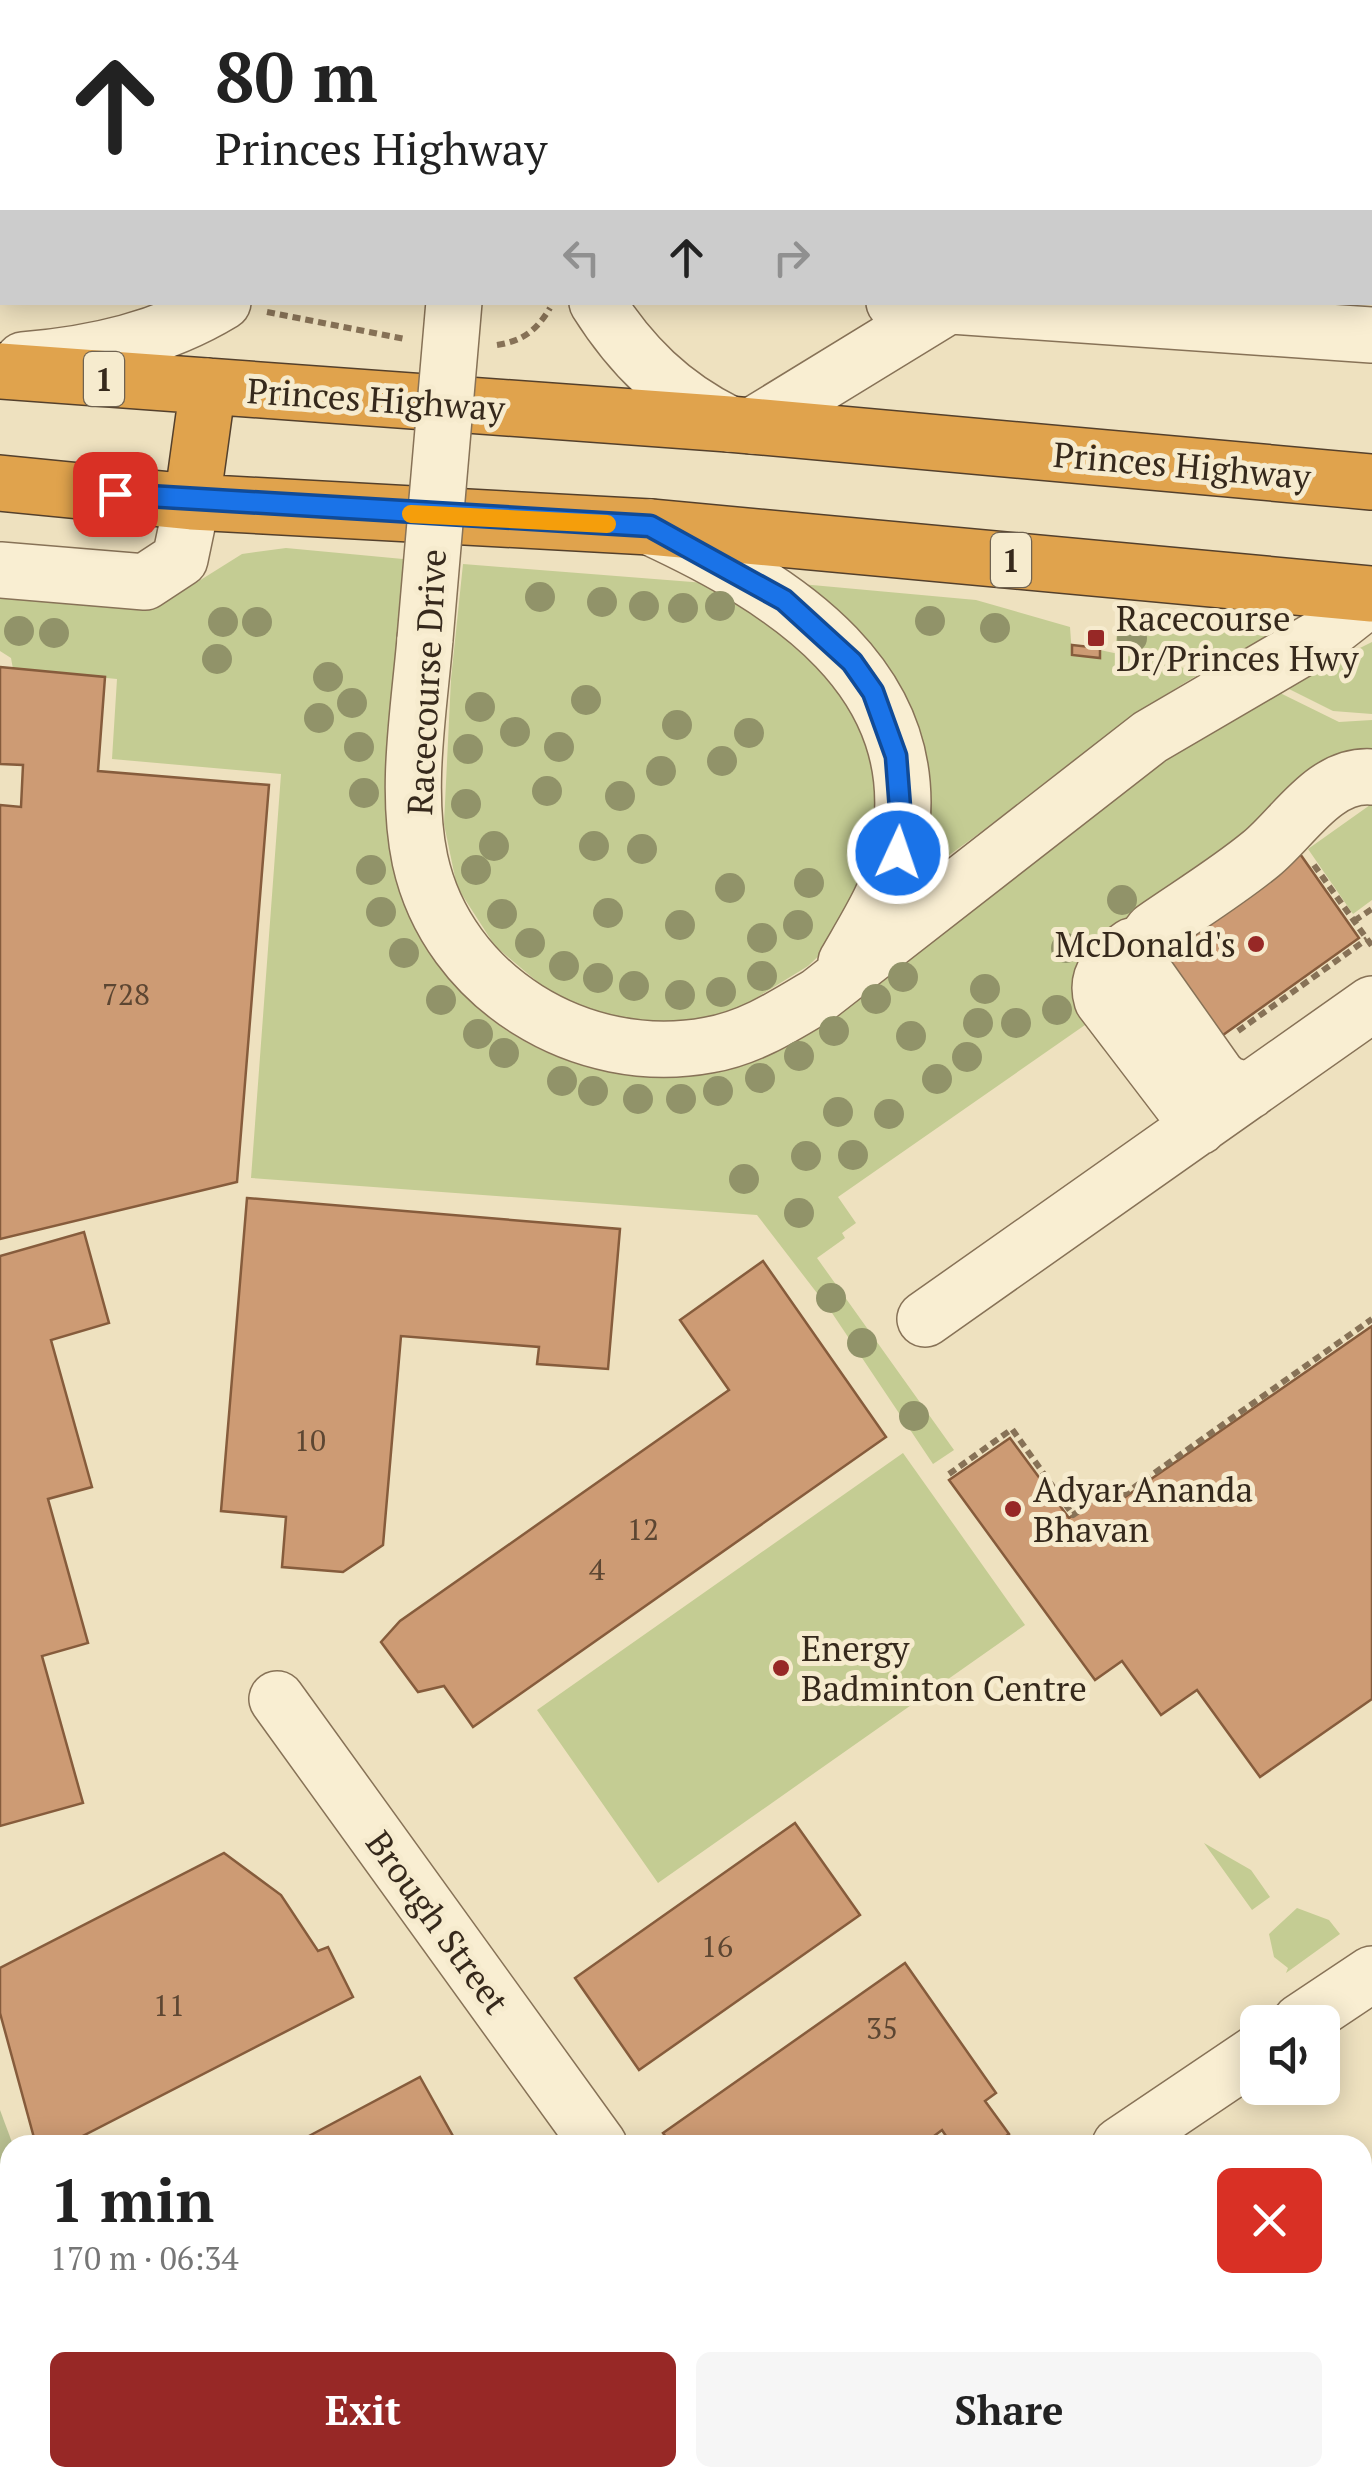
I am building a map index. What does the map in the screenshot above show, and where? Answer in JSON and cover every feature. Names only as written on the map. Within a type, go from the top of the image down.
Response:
[{"type":"highway","name":"Princes Highway","points":[[0,371],[741,425],[1372,482]]},
{"type":"highway","points":[[192,502],[208,386]]},
{"type":"highway","name":"1","points":[[0,483],[192,502],[650,526],[1372,596]]},
{"type":"street","points":[[0,362],[72,356],[128,343],[192,321],[219,305]]},
{"type":"street","name":"Racecourse Drive","points":[[454,305],[414,793],[420,858],[437,913],[466,956],[495,987],[546,1022],[574,1035],[633,1049],[670,1051],[712,1045],[763,1029],[819,995],[1150,737],[1321,637],[1372,596]]},
{"type":"street","points":[[598,305],[644,366],[696,408],[741,425],[948,306]]},
{"type":"street","points":[[934,305],[1282,315],[1372,335]]},
{"type":"street","points":[[0,570],[145,582],[180,559],[192,502]]},
{"type":"street","name":"Racecourse Drive","points":[[650,526],[806,616],[852,662],[886,722],[899,785],[898,853],[842,970],[819,995]]},
{"type":"street","points":[[1221,1110],[1227,1084],[1141,967],[1143,938],[1263,852],[1301,812],[1346,779],[1372,777]]},
{"type":"street","points":[[925,1320],[1372,1004]]},
{"type":"street","name":"Brough Street","points":[[277,1699],[593,2135]]},
{"type":"street","points":[[1326,2005],[1372,1974]]},
{"type":"street","points":[[1135,2135],[1240,2064]]},
{"type":"path","points":[[1236,1032],[1370,942],[1303,850]]},
{"type":"path","points":[[1354,921],[1372,909]]},
{"type":"path","points":[[949,1474],[1012,1430],[1073,1514],[1112,1488],[1119,1498],[1372,1318]]},
{"type":"green space","points":[[286,548],[403,559],[394,863],[418,929],[454,984],[500,1026],[555,1056],[615,1072],[678,1075],[743,1062],[807,1035],[1156,764],[1276,691],[1339,722],[1372,720],[1372,765],[1110,1045],[1103,1049],[1085,1025],[838,1197],[856,1223],[842,1233],[845,1238],[817,1258],[954,1450],[933,1464],[830,1310],[757,1215],[251,1178],[281,774],[112,759],[117,679],[13,669],[11,658],[0,651],[0,589],[167,601],[242,554]]},
{"type":"green space","points":[[463,564],[718,584],[829,661],[878,763],[877,850],[825,950],[808,966],[735,1011],[677,1023],[613,1019],[553,995],[495,946],[457,887],[444,824],[451,679]]},
{"type":"green space","points":[[790,583],[976,600],[1070,627],[1072,655],[1099,658],[1100,650],[1203,672],[1133,717],[931,868],[925,866]]},
{"type":"green space","points":[[1233,623],[1286,628],[1214,664],[1116,642],[1117,633]]},
{"type":"green space","points":[[1372,642],[1372,714],[1333,711],[1283,686]]},
{"type":"green space","points":[[1372,796],[1372,900],[1353,914],[1308,849],[1370,805]]},
{"type":"green space","name":"Energy Badminton Centre","points":[[903,1453],[1025,1625],[658,1883],[537,1710]]},
{"type":"green space","points":[[1204,1843],[1251,1870],[1270,1897],[1252,1910]]},
{"type":"green space","points":[[1297,1908],[1329,1920],[1340,1934],[1286,1973],[1288,1968],[1274,1957],[1269,1934]]},
{"type":"green space","points":[[0,2110],[9,2135],[0,2135]]},
{"type":"building","points":[[1072,645],[1100,648],[1100,658],[1072,655]]},
{"type":"building","points":[[0,667],[105,677],[98,771],[269,785],[237,1182],[0,1239],[0,805],[21,807],[23,765],[0,764]]},
{"type":"building","name":"McDonald's","points":[[1291,841],[1359,938],[1216,1040],[1156,956]]},
{"type":"building","points":[[247,1198],[620,1229],[608,1369],[537,1364],[539,1347],[401,1336],[383,1545],[343,1572],[282,1567],[286,1517],[221,1511]]},
{"type":"building","points":[[84,1232],[109,1323],[51,1340],[92,1487],[48,1499],[88,1643],[42,1656],[83,1803],[0,1826],[0,1256]]},
{"type":"building","points":[[763,1261],[886,1437],[473,1727],[444,1686],[418,1692],[381,1642],[400,1621],[729,1390],[680,1320]]},
{"type":"building","points":[[1372,1326],[1372,1699],[1260,1777],[1197,1690],[1161,1715],[1122,1661],[1095,1680],[949,1480],[1010,1438],[1069,1518],[1106,1492],[1115,1504]]},
{"type":"building","points":[[795,1823],[860,1915],[639,2070],[575,1978]]},
{"type":"building","points":[[224,1853],[281,1895],[318,1951],[328,1947],[353,1997],[85,2135],[33,2135],[0,2013],[0,1968]]},
{"type":"building","points":[[905,1963],[996,2093],[985,2101],[1009,2134],[945,2135],[942,2130],[935,2135],[663,2133]]},
{"type":"building","points":[[420,2077],[452,2135],[311,2135]]},
{"type":"slow traffic","points":[[411,514],[607,524]]},
{"type":"place","name":"Racecourse Dr/Princes Hwy","points":[[1096,638]]},
{"type":"place","name":"McDonald's","points":[[1256,944]]},
{"type":"place","name":"Adyar Ananda Bhavan","points":[[1013,1509]]},
{"type":"place","name":"Energy Badminton Centre","points":[[781,1668]]},
{"type":"route","points":[[115,494],[192,502],[650,526],[784,600],[834,641],[852,662],[873,692],[896,756],[901,821],[898,853]]}]
